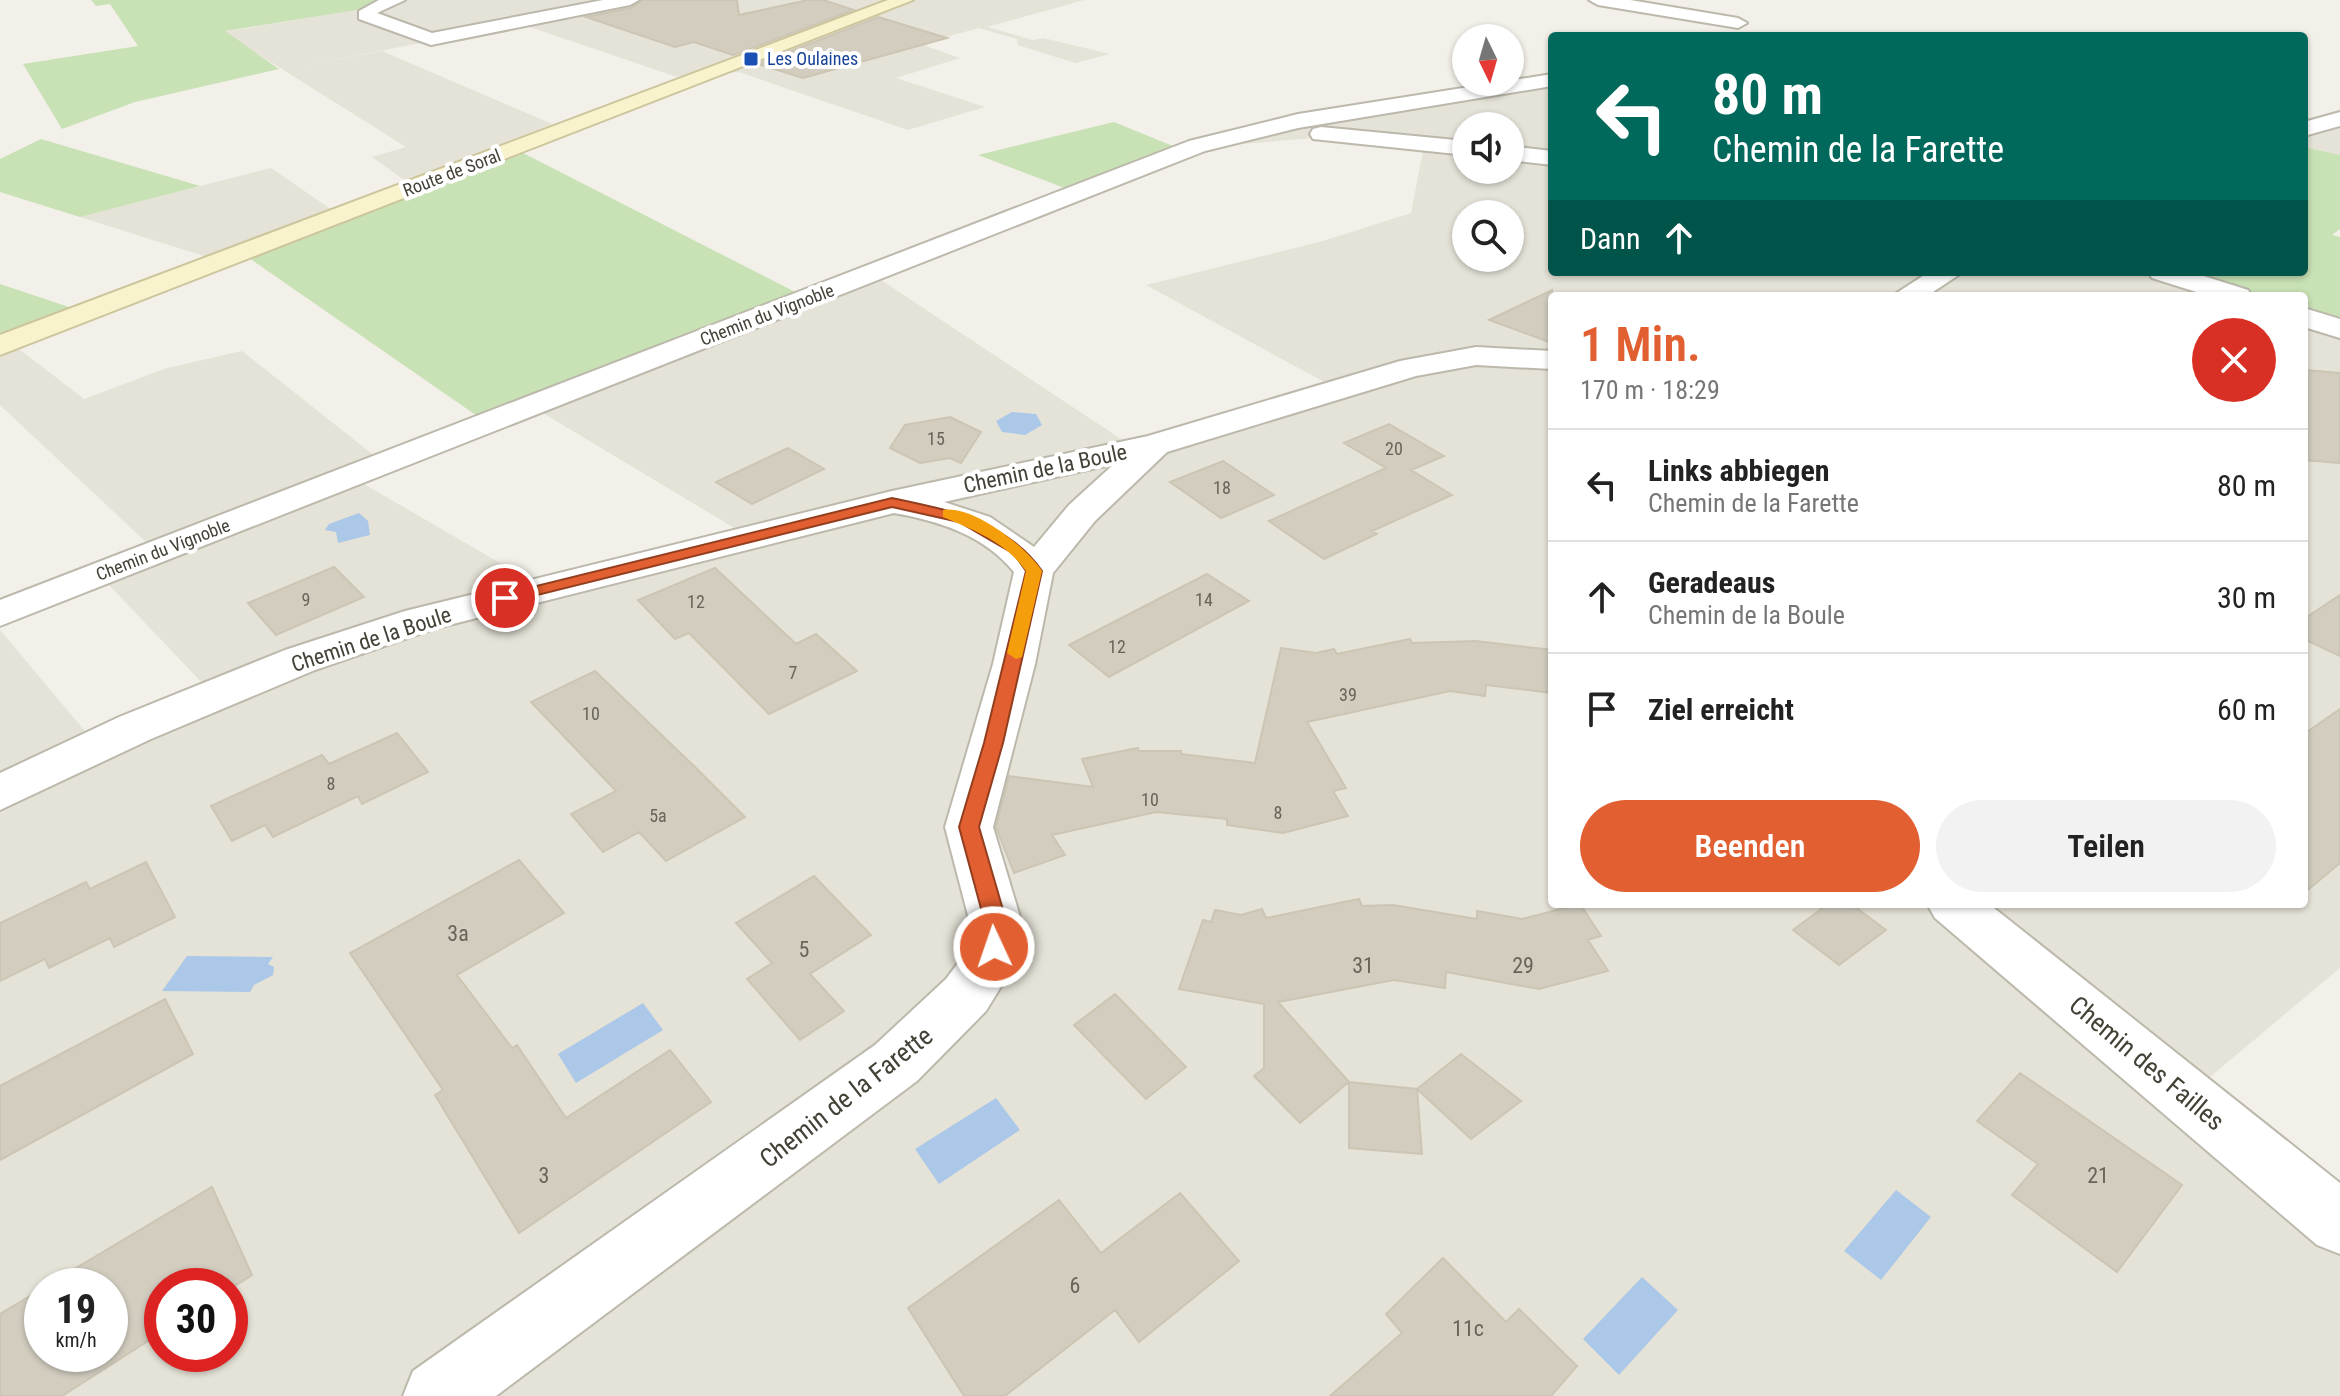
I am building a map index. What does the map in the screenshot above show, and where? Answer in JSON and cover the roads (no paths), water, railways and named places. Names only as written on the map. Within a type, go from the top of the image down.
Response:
[{"type":"street","points":[[396,0],[373,8],[365,15],[431,39],[630,0]]},
{"type":"street","name":"Route de Soral","points":[[0,346],[904,0]]},
{"type":"street","points":[[1598,0],[1738,23]]},
{"type":"street","name":"Chemin du Vignoble","points":[[0,614],[1205,144],[1298,121],[1548,81]]},
{"type":"street","points":[[2308,128],[2340,119]]},
{"type":"street","points":[[1205,144],[1328,134],[1452,147]]},
{"type":"street","points":[[1524,155],[1548,158]]},
{"type":"street","points":[[1913,292],[1942,276]]},
{"type":"street","points":[[2175,276],[2225,292]]},
{"type":"street","points":[[2308,318],[2340,329]]},
{"type":"street","name":"Chemin de la Boule","points":[[0,793],[135,728],[352,641],[419,620],[892,502],[1155,445],[1450,359],[1498,355],[1548,360]]},
{"type":"street","name":"Chemin de la Farette","points":[[438,1396],[896,1063],[966,995],[986,967],[997,927],[969,827],[994,743],[1034,571],[1082,513],[1155,445]]},
{"type":"street","points":[[892,502],[965,519],[1020,551],[1034,571]]},
{"type":"street","name":"Chemin des Failles","points":[[1958,908],[2340,1223]]},
{"type":"water","points":[[1012,412],[1036,414],[1042,425],[1025,435],[1002,432],[996,421]]},
{"type":"water","points":[[359,513],[368,521],[370,535],[338,543],[336,532],[325,530],[329,524]]},
{"type":"water","points":[[187,956],[273,957],[268,964],[274,967],[273,975],[254,985],[250,992],[162,991]]},
{"type":"water","points":[[643,1003],[663,1030],[576,1083],[558,1054]]},
{"type":"water","points":[[996,1098],[1020,1130],[939,1184],[915,1149]]},
{"type":"water","points":[[1896,1190],[1931,1217],[1881,1280],[1844,1251]]},
{"type":"water","points":[[1642,1277],[1678,1310],[1619,1375],[1583,1339]]},
{"type":"place","name":"Les Oulaines","points":[[751,59]]}]
